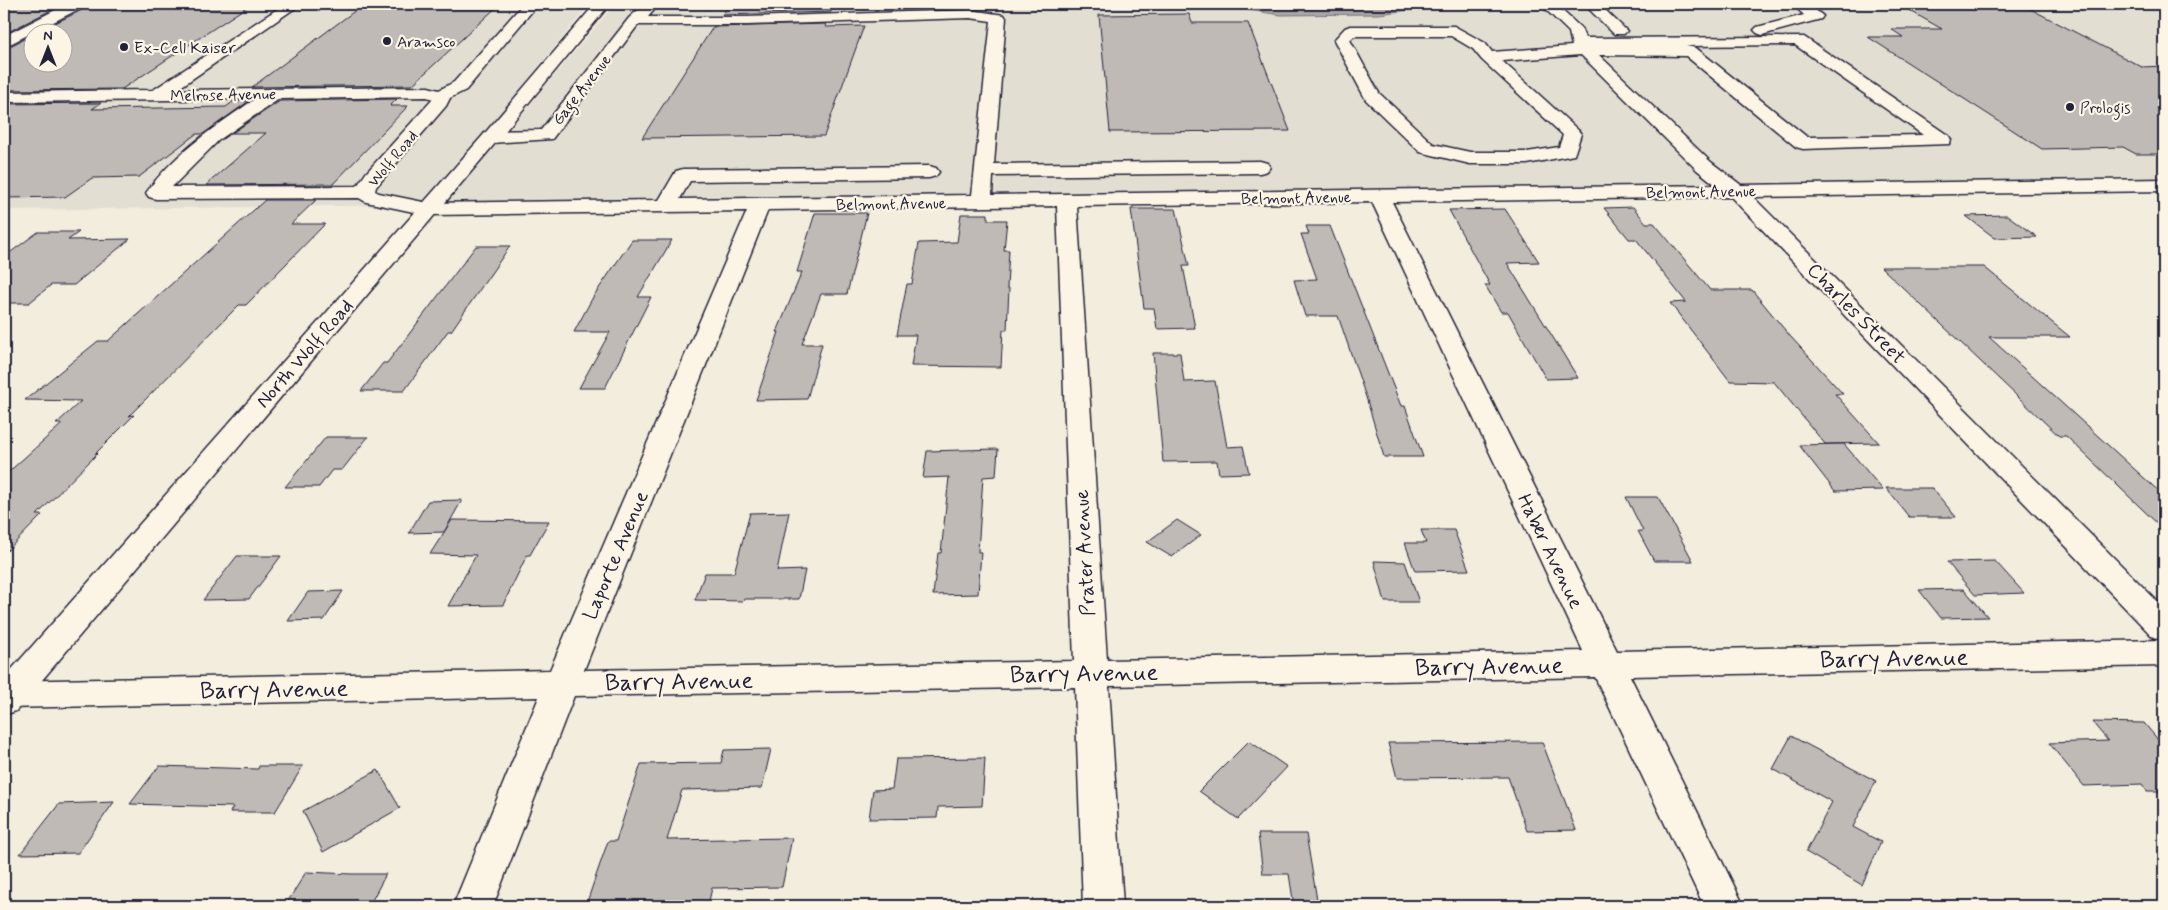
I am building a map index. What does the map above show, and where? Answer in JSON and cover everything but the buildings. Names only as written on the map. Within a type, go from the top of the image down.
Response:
[{"type":"street","points":[[4,42],[78,4]]},
{"type":"street","points":[[158,95],[294,4]]},
{"type":"street","points":[[441,96],[460,86],[531,4]]},
{"type":"street","name":"North Wolf Road","points":[[6,696],[491,137],[603,4]]},
{"type":"street","name":"Gage Avenue","points":[[491,137],[546,135],[634,21],[654,4]]},
{"type":"street","points":[[684,21],[698,4]]},
{"type":"street","name":"Charles Street","points":[[1548,4],[1580,41],[1704,166],[1736,191],[2164,628]]},
{"type":"street","points":[[1590,4],[1619,30]]},
{"type":"street","points":[[1488,56],[1580,41],[1619,30],[1765,30],[1816,16],[1800,4]]},
{"type":"street","points":[[634,21],[746,21],[970,14],[999,18],[981,201]]},
{"type":"street","points":[[1350,31],[1454,31],[1479,46],[1488,56],[1572,134],[1567,150],[1527,158],[1470,158],[1427,148],[1372,96],[1342,40],[1350,31]]},
{"type":"street","points":[[1799,40],[1942,140],[1803,143],[1690,51],[1580,41],[1799,40]]},
{"type":"street","name":"Melrose Avenue","points":[[4,96],[428,92],[441,96]]},
{"type":"street","points":[[276,93],[213,136],[173,173],[156,193],[365,192]]},
{"type":"street","name":"Wolf Road","points":[[428,209],[373,198],[365,192],[366,186],[373,176],[440,102],[441,96]]},
{"type":"street","points":[[984,170],[1260,167]]},
{"type":"street","points":[[884,203],[888,172]]},
{"type":"street","points":[[666,206],[683,175],[929,172]]},
{"type":"street","name":"Belmont Avenue","points":[[428,209],[2164,185]]},
{"type":"street","name":"Haber Avenue","points":[[1379,196],[1724,906]]},
{"type":"street","name":"Prater Avenue","points":[[1067,200],[1102,906]]},
{"type":"street","name":"Laporte Avenue","points":[[473,906],[562,683],[760,204]]},
{"type":"street","name":"Barry Avenue","points":[[6,696],[562,683],[2164,654]]},
{"type":"shaded area","points":[[4,4],[590,4],[426,205],[4,210]]},
{"type":"shaded area","points":[[615,4],[2164,4],[2164,179],[444,205]]},
{"type":"shaded area","points":[[1209,4],[1489,5],[1424,8],[1379,14],[1281,15]]},
{"type":"place","name":"Aramsco","points":[[387,41]]},
{"type":"place","name":"Ex-Cell Kaiser","points":[[124,47]]},
{"type":"place","name":"Prologis","points":[[2070,107]]}]
